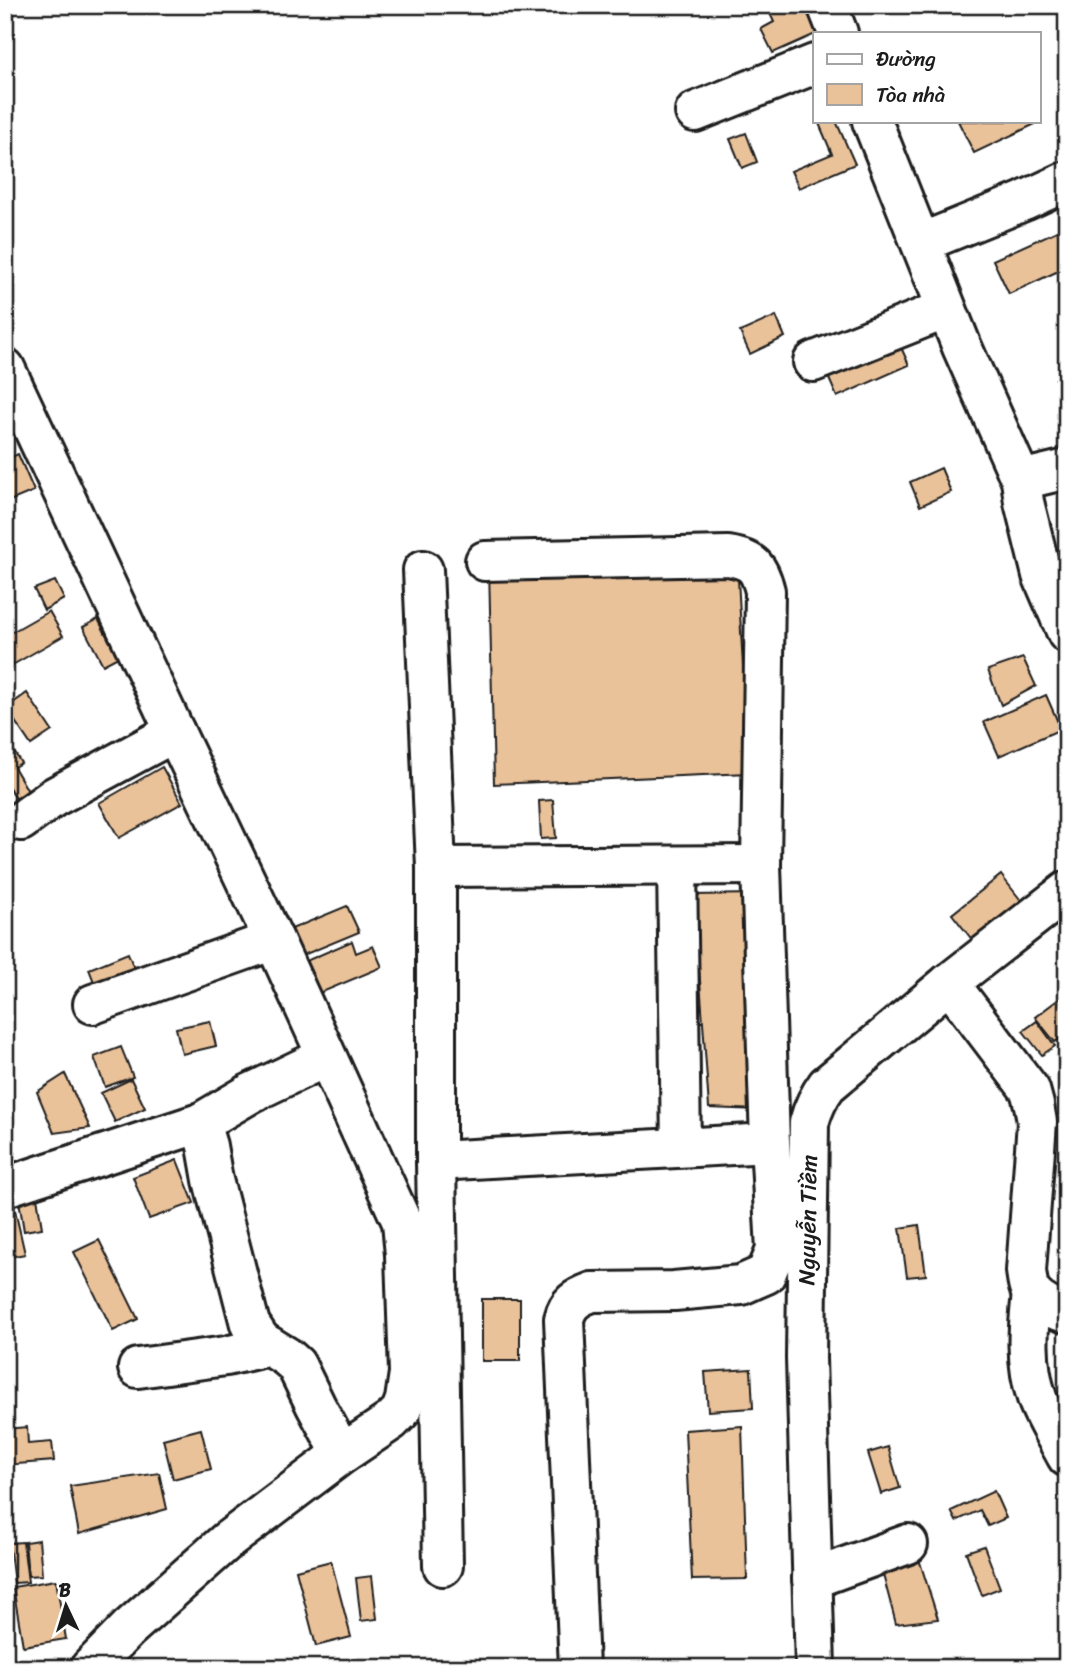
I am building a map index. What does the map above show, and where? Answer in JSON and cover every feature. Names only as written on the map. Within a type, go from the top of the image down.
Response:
[{"type":"street","points":[[695,112],[813,65]]},
{"type":"street","points":[[872,122],[962,348],[1021,480],[1042,575],[1067,633]]},
{"type":"street","points":[[921,243],[1067,181]]},
{"type":"street","points":[[813,362],[947,309]]},
{"type":"street","points":[[5,368],[274,940],[402,1222],[409,1373],[401,1411],[227,1541],[130,1628],[90,1668]]},
{"type":"street","points":[[1021,480],[1067,469]]},
{"type":"street","points":[[485,561],[728,556],[743,558],[754,565],[761,574],[765,591],[761,865],[776,1250],[766,1274],[741,1285],[674,1291],[592,1292],[579,1297],[566,1308],[564,1320],[579,1668]]},
{"type":"street","points":[[423,570],[436,867],[436,1161],[443,1566]]},
{"type":"street","points":[[21,821],[54,797],[175,732]]},
{"type":"street","points":[[436,867],[761,865]]},
{"type":"street","points":[[677,866],[681,1147]]},
{"type":"street","name":"Nguyễn Tiềm","points":[[815,1668],[807,1358],[809,1123],[813,1108],[827,1085],[949,983],[1067,891]]},
{"type":"street","points":[[93,1004],[274,940]]},
{"type":"street","points":[[949,983],[1030,1090],[1034,1105],[1037,1122],[1026,1271],[1032,1293],[1027,1337],[1030,1370],[1037,1399],[1067,1457]]},
{"type":"street","points":[[5,1187],[200,1123],[251,1093],[326,1057]]},
{"type":"street","points":[[200,1123],[250,1324],[261,1341],[296,1365],[342,1454]]},
{"type":"street","points":[[436,1161],[770,1143]]},
{"type":"street","points":[[1032,1293],[1059,1312],[1067,1313]]},
{"type":"street","points":[[138,1368],[226,1356],[270,1346]]},
{"type":"street","points":[[812,1579],[908,1544]]},
{"type":"building","points":[[766,5],[808,5],[820,32],[813,32],[813,35],[773,53],[761,29],[774,22]]},
{"type":"building","points":[[818,122],[836,122],[855,164],[799,188],[791,171],[832,154]]},
{"type":"building","points":[[958,122],[1035,124],[974,153]]},
{"type":"building","points":[[746,133],[757,162],[742,168],[730,139]]},
{"type":"building","points":[[1059,230],[1067,246],[1067,267],[1009,294],[993,260]]},
{"type":"building","points":[[776,316],[785,337],[750,354],[740,332]]},
{"type":"building","points":[[895,334],[909,365],[837,397],[823,365]]},
{"type":"building","points":[[1067,375],[1067,409],[1056,379]]},
{"type":"building","points":[[18,454],[34,491],[5,503],[5,460]]},
{"type":"building","points":[[941,468],[951,492],[920,506],[910,482]]},
{"type":"building","points":[[737,561],[749,773],[494,784],[489,567]]},
{"type":"building","points":[[55,581],[64,599],[44,610],[34,589]]},
{"type":"building","points":[[49,611],[63,636],[9,667],[5,661],[5,636]]},
{"type":"building","points":[[98,619],[118,657],[103,665],[83,627]]},
{"type":"building","points":[[1023,658],[1036,686],[1001,705],[988,670]]},
{"type":"building","points":[[27,693],[52,731],[31,745],[6,708]]},
{"type":"building","points":[[1046,695],[1061,729],[999,756],[984,722]]},
{"type":"building","points":[[13,750],[21,763],[14,767],[32,798],[20,805],[5,781],[5,754]]},
{"type":"building","points":[[162,767],[182,803],[119,838],[99,803]]},
{"type":"building","points":[[553,800],[556,838],[541,839],[539,801]]},
{"type":"building","points":[[1001,875],[1023,903],[974,942],[952,914]]},
{"type":"building","points":[[755,894],[759,1110],[709,1108],[694,895]]},
{"type":"building","points":[[347,906],[359,932],[301,956],[289,930]]},
{"type":"building","points":[[352,941],[356,953],[373,946],[382,967],[320,993],[306,961]]},
{"type":"building","points":[[128,953],[135,971],[96,987],[89,969]]},
{"type":"building","points":[[1067,993],[1067,1033],[1055,1042],[1035,1017]]},
{"type":"building","points":[[210,1021],[216,1046],[182,1054],[176,1028]]},
{"type":"building","points":[[1037,1021],[1055,1046],[1042,1055],[1023,1031]]},
{"type":"building","points":[[121,1047],[133,1077],[105,1087],[94,1057]]},
{"type":"building","points":[[65,1074],[90,1128],[54,1133],[37,1092]]},
{"type":"building","points":[[131,1079],[145,1108],[115,1122],[101,1093]]},
{"type":"building","points":[[177,1160],[194,1203],[149,1219],[133,1177]]},
{"type":"building","points":[[36,1191],[42,1228],[24,1231],[18,1194]]},
{"type":"building","points":[[13,1201],[25,1254],[5,1258],[5,1202]]},
{"type":"building","points":[[919,1225],[926,1275],[907,1277],[900,1228]]},
{"type":"building","points":[[99,1240],[138,1319],[113,1331],[74,1252]]},
{"type":"building","points":[[482,1299],[520,1299],[520,1361],[482,1361]]},
{"type":"building","points":[[751,1369],[753,1408],[708,1411],[705,1372]]},
{"type":"building","points":[[742,1426],[747,1579],[692,1580],[685,1430]]},
{"type":"building","points":[[27,1427],[28,1444],[52,1442],[54,1461],[5,1465],[5,1429]]},
{"type":"building","points":[[201,1429],[211,1469],[173,1479],[163,1439]]},
{"type":"building","points":[[888,1447],[900,1488],[881,1494],[868,1453]]},
{"type":"building","points":[[159,1473],[167,1509],[79,1534],[70,1486]]},
{"type":"building","points":[[994,1491],[1006,1518],[988,1526],[980,1510],[956,1521],[951,1511]]},
{"type":"building","points":[[39,1540],[42,1575],[28,1576],[25,1542]]},
{"type":"building","points":[[23,1542],[28,1582],[14,1583],[9,1543]]},
{"type":"building","points":[[984,1546],[1000,1588],[982,1595],[966,1552]]},
{"type":"building","points":[[919,1559],[938,1619],[896,1624],[882,1571]]},
{"type":"building","points":[[331,1561],[351,1637],[316,1646],[296,1570]]},
{"type":"building","points":[[372,1576],[377,1619],[361,1621],[356,1578]]},
{"type":"building","points":[[56,1580],[66,1639],[23,1646],[13,1587]]}]
